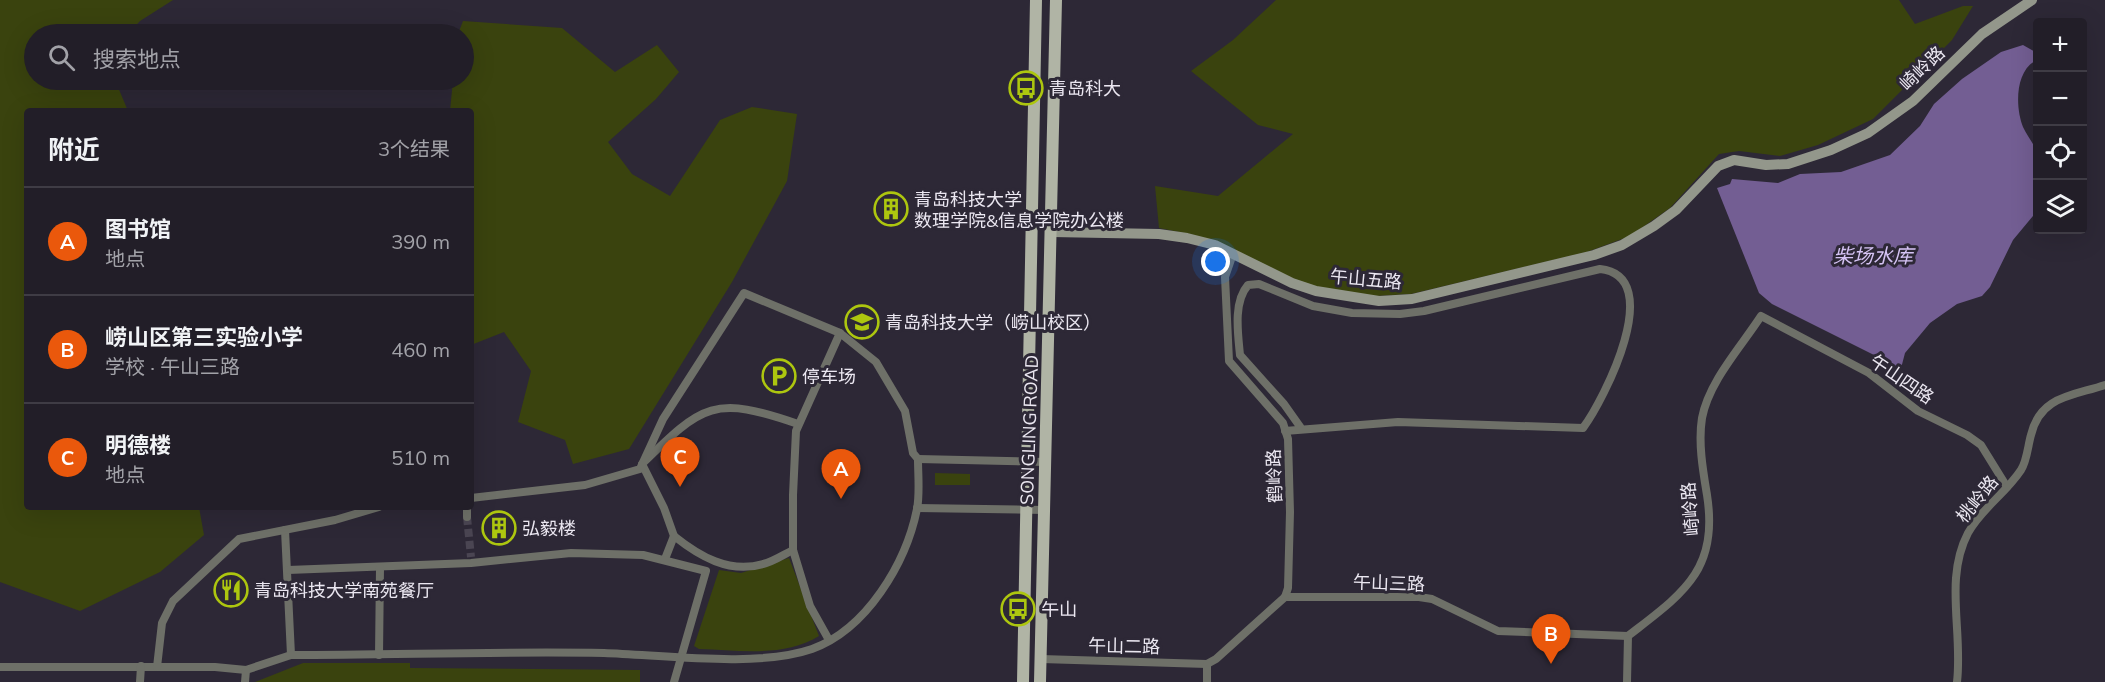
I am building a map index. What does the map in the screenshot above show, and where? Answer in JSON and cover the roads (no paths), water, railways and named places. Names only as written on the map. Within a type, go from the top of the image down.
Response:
[{"type":"main road","name":"SONGLING ROAD","points":[[1023,682],[1036,0]]},
{"type":"main road","name":"SONGLING ROAD","points":[[1040,682],[1056,0]]},
{"type":"street","name":"崎岭路","points":[[1698,186],[1718,166],[1734,160],[1766,165],[1788,164],[1831,150],[1868,133],[1913,101],[1982,34],[2032,0]]},
{"type":"street","name":"午山五路","points":[[1052,232],[1160,234],[1187,238],[1215,245],[1292,283],[1316,291],[1379,301],[1412,299],[1594,255],[1622,245],[1676,210],[1698,186]]},
{"type":"street","name":"鹤岭路","points":[[1233,254],[1224,276],[1229,361],[1283,423],[1288,439],[1290,512],[1288,588],[1285,597]]},
{"type":"street","points":[[1285,431],[1398,422],[1583,428],[1595,412],[1611,380],[1624,342],[1630,316],[1629,298],[1622,279],[1612,270],[1600,269],[1424,311],[1380,315],[1313,306],[1259,284],[1248,285],[1241,292],[1239,301],[1240,355],[1284,404],[1301,429]]},
{"type":"street","points":[[0,667],[141,666],[246,670],[291,655],[586,653],[778,658],[813,648],[829,640],[854,621],[884,589],[894,573],[917,508],[918,459],[913,453],[905,411],[876,362],[840,333],[744,293],[663,419],[640,469],[585,485],[474,498]]},
{"type":"street","name":"崎岭路","points":[[1628,636],[1666,607],[1694,577],[1709,547],[1710,514],[1702,464],[1702,418],[1712,390],[1761,316]]},
{"type":"street","name":"午山四路","points":[[1761,316],[1869,373],[1918,411],[1967,435],[1981,445],[2007,487]]},
{"type":"street","points":[[829,640],[810,606],[793,550],[793,495],[798,424],[840,333]]},
{"type":"street","name":"桃岭路","points":[[1957,682],[1960,653],[1954,580],[1959,554],[1968,531],[2022,468],[2034,419],[2047,405],[2062,397],[2105,385]]},
{"type":"street","points":[[642,464],[684,423],[701,414],[727,406],[762,412],[798,424]]},
{"type":"street","points":[[918,459],[1046,462]]},
{"type":"street","points":[[642,464],[664,508],[674,537],[701,557],[730,566],[763,565],[793,550]]},
{"type":"street","points":[[917,508],[1045,510]]},
{"type":"street","points":[[156,667],[162,623],[173,601],[239,539],[335,520],[369,510]]},
{"type":"street","points":[[466,510],[467,517]]},
{"type":"street","points":[[285,530],[291,655]]},
{"type":"street","points":[[665,559],[674,537]]},
{"type":"street","points":[[288,570],[380,568],[571,553],[643,555],[665,559],[706,571],[674,682]]},
{"type":"street","points":[[379,655],[380,568]]},
{"type":"street","points":[[1207,682],[1207,664],[1285,597]]},
{"type":"street","name":"午山三路","points":[[1285,597],[1419,597],[1432,599],[1498,631],[1628,636]]},
{"type":"street","points":[[1627,682],[1628,636]]},
{"type":"street","name":"午山二路","points":[[1041,659],[1207,664]]},
{"type":"street","points":[[140,682],[141,666]]},
{"type":"street","points":[[245,682],[246,670]]},
{"type":"water","name":"柴场水库","points":[[2023,45],[2033,51],[2033,63],[2024,72],[2018,100],[2020,119],[2033,145],[2033,216],[2013,240],[1990,287],[1982,296],[1957,304],[1930,323],[1905,353],[1899,376],[1896,378],[1890,363],[1772,304],[1759,293],[1717,188],[1730,184],[1732,179],[1778,183],[1800,174],[1841,172],[1890,155],[1920,126],[1934,104],[1962,79],[2001,52]]},
{"type":"tunnel","points":[[467,517],[471,557]]},
{"type":"place","name":"青岛科大","points":[[1026,88]]},
{"type":"place","name":"青岛科技大学 数理学院&信息学院办公楼","points":[[891,209]]},
{"type":"place","name":"青岛科技大学（崂山校区）","points":[[862,322]]},
{"type":"place","name":"停车场","points":[[779,376]]},
{"type":"place","name":"明德楼","points":[[680,487]]},
{"type":"place","name":"图书馆","points":[[841,499]]},
{"type":"place","name":"弘毅楼","points":[[499,528]]},
{"type":"place","name":"青岛科技大学南苑餐厅","points":[[231,590]]},
{"type":"place","name":"午山","points":[[1018,609]]},
{"type":"place","name":"崂山区第三实验小学","points":[[1551,664]]}]
